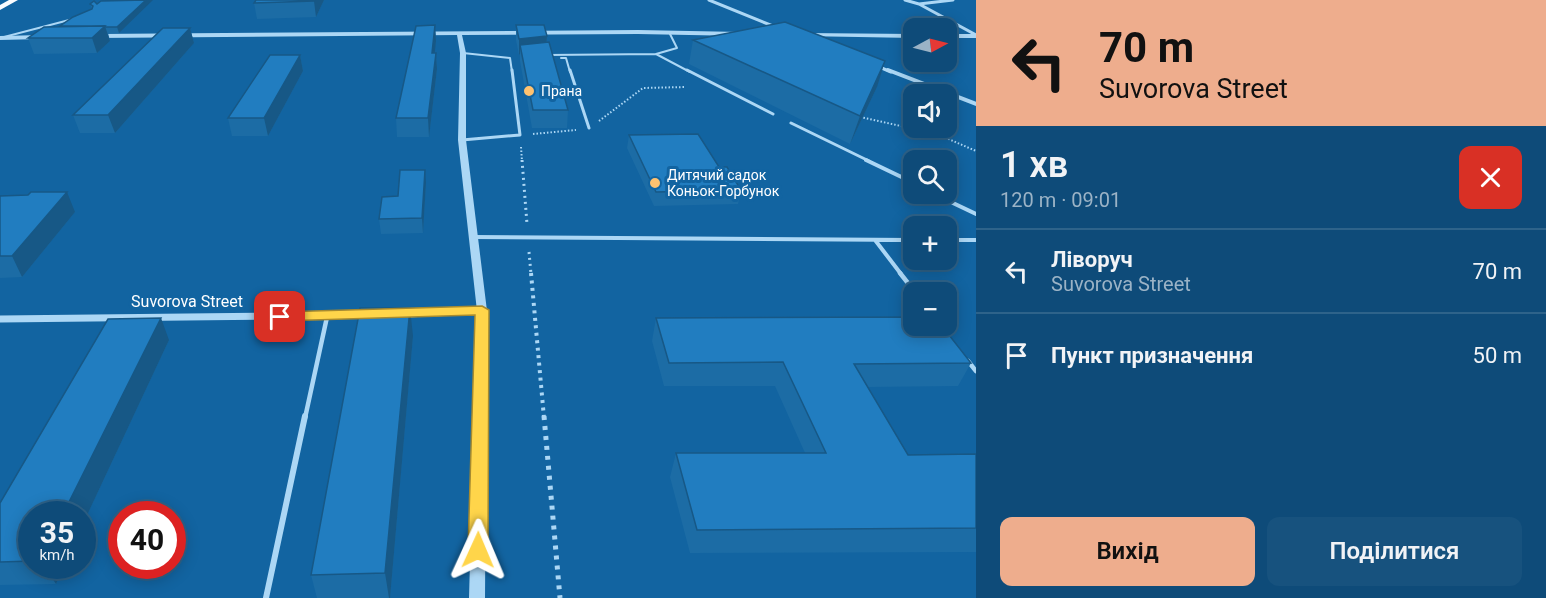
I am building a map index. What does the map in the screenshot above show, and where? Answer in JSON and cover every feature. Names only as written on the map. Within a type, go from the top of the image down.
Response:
[{"type":"main road","points":[[0,8],[14,0]]},
{"type":"street","points":[[709,0],[785,32]]},
{"type":"street","points":[[905,0],[919,4],[976,36]]},
{"type":"street","points":[[919,4],[953,0]]},
{"type":"street","points":[[93,36],[669,32],[750,34]]},
{"type":"street","points":[[773,34],[785,32]]},
{"type":"street","points":[[459,33],[463,53],[462,140],[482,310],[477,598]]},
{"type":"street","points":[[796,34],[903,36]]},
{"type":"street","points":[[796,34],[817,43]]},
{"type":"street","points":[[0,38],[46,36]]},
{"type":"street","points":[[957,36],[976,36]]},
{"type":"street","points":[[870,63],[976,104]]},
{"type":"street","points":[[399,314],[482,310]]},
{"type":"street","name":"Suvorova Street","points":[[0,319],[375,315]]},
{"type":"lane","points":[[0,38],[74,19]]},
{"type":"lane","points":[[543,55],[656,54],[677,48],[669,32]]},
{"type":"lane","points":[[463,53],[519,58]]},
{"type":"lane","points":[[656,54],[773,114]]},
{"type":"lane","points":[[462,140],[520,135],[510,58]]},
{"type":"lane","points":[[538,58],[566,58],[589,128]]},
{"type":"lane","points":[[791,123],[903,178]]},
{"type":"lane","points":[[955,204],[976,214]]},
{"type":"lane","points":[[473,237],[903,240]]},
{"type":"lane","points":[[875,240],[907,282]]},
{"type":"lane","points":[[957,240],[976,240]]},
{"type":"lane","points":[[266,598],[327,317]]},
{"type":"lane","points":[[107,329],[114,318]]},
{"type":"lane","points":[[962,353],[976,371]]},
{"type":"path","points":[[560,598],[520,135],[589,128],[643,88],[691,87],[711,82]]},
{"type":"path","points":[[858,116],[937,134],[976,151]]},
{"type":"building","points":[[146,0],[117,27],[60,26],[73,17],[92,9],[93,6],[90,4],[94,1],[97,4],[101,1]]},
{"type":"building","points":[[256,0],[315,0],[254,3]]},
{"type":"building","points":[[785,22],[885,61],[860,116],[693,40]]},
{"type":"building","points":[[435,25],[432,53],[436,53],[428,118],[396,118],[416,26]]},
{"type":"building","points":[[516,25],[544,25],[547,36],[519,39]]},
{"type":"building","points":[[105,26],[92,38],[28,38],[44,27]]},
{"type":"building","points":[[163,28],[190,28],[108,115],[73,115]]},
{"type":"building","points":[[549,42],[568,110],[533,110],[520,45]]},
{"type":"building","points":[[270,55],[300,55],[264,118],[228,118]]},
{"type":"building","points":[[698,134],[719,167],[727,167],[741,190],[656,192],[629,135]]},
{"type":"building","points":[[400,170],[425,170],[422,218],[379,219],[382,197],[398,196]]},
{"type":"building","points":[[31,192],[67,192],[12,256],[0,256],[0,196],[28,195]]},
{"type":"building","points":[[360,308],[410,308],[385,573],[311,575]]},
{"type":"building","points":[[903,317],[903,336],[950,336],[971,363],[854,364],[908,455],[976,454],[976,528],[697,530],[676,453],[826,453],[783,362],[669,363],[656,318]]},
{"type":"building","points":[[161,318],[70,501],[18,501],[18,561],[0,562],[0,503],[108,319]]},
{"type":"place","name":"Прана","points":[[529,91]]},
{"type":"place","name":"Дитячий садок Коньок-Горбунок","points":[[655,183]]},
{"type":"route","points":[[280,317],[482,310],[478,550]]}]
